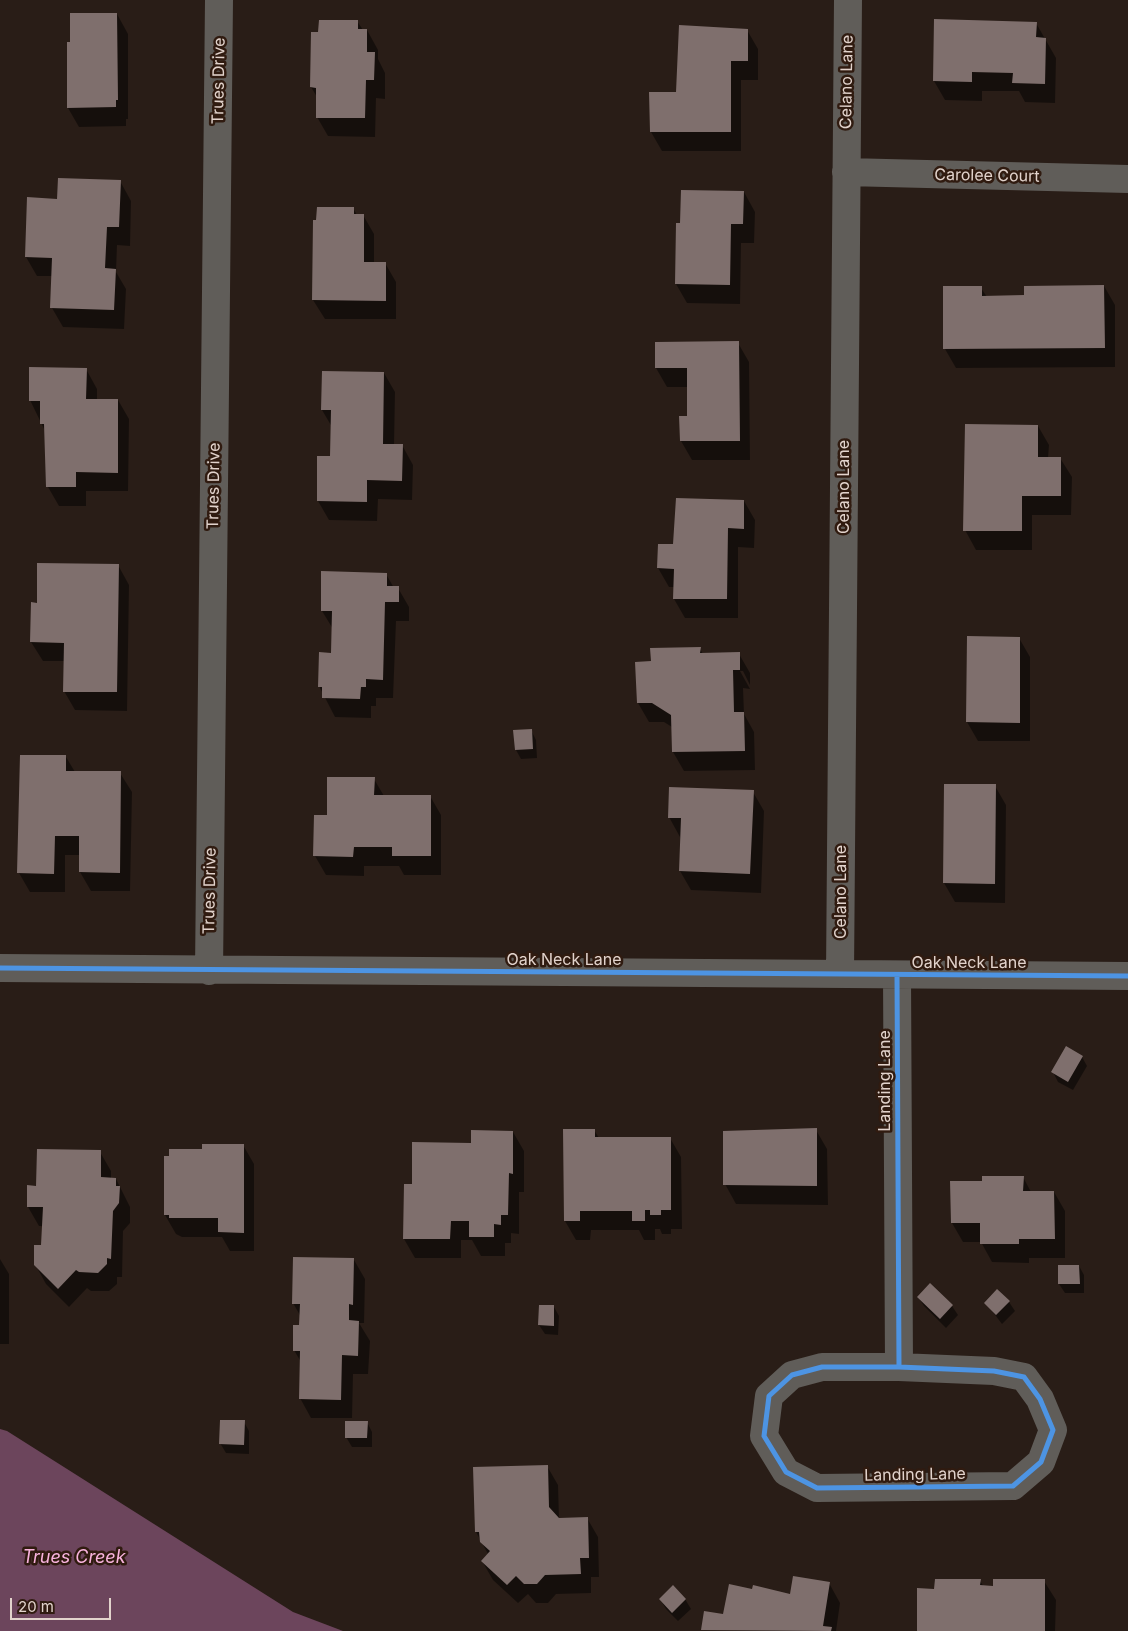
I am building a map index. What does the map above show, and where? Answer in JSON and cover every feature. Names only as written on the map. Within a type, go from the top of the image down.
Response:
[{"type":"street","name":"Trues Drive","points":[[209,971],[220,0]]},
{"type":"street","name":"Celano Lane","points":[[840,973],[848,0]]},
{"type":"street","name":"Carolee Court","points":[[846,172],[1128,179]]},
{"type":"street","name":"Oak Neck Lane","points":[[0,968],[209,971],[1128,976]]},
{"type":"street","name":"Landing Lane","points":[[897,975],[899,1367]]},
{"type":"street","name":"Landing Lane","points":[[822,1367],[899,1367],[994,1370],[1024,1377],[1040,1399],[1053,1430],[1041,1462],[1013,1486],[817,1488],[786,1472],[764,1436],[769,1396],[792,1374],[822,1367]]},
{"type":"water","name":"Trues Creek","points":[[0,1429],[7,1431],[293,1612],[343,1631],[0,1631]]},
{"type":"building","points":[[70,13],[117,13],[118,100],[116,100],[116,107],[67,108],[67,42],[70,42]]},
{"type":"building","points":[[934,19],[1037,22],[1036,37],[1046,38],[1045,84],[1012,83],[1013,73],[972,72],[972,82],[933,81]]},
{"type":"building","points":[[319,20],[358,20],[358,29],[367,29],[367,52],[375,52],[374,80],[366,80],[365,118],[316,118],[316,88],[310,87],[311,32],[318,32]]},
{"type":"building","points":[[679,25],[748,29],[748,61],[731,61],[731,132],[650,132],[649,92],[676,92]]},
{"type":"building","points":[[58,178],[121,180],[119,227],[107,227],[105,268],[116,269],[114,310],[50,308],[52,258],[25,257],[27,197],[57,199]]},
{"type":"building","points":[[681,190],[744,191],[743,224],[731,224],[730,285],[675,284],[676,223],[680,223]]},
{"type":"building","points":[[317,207],[354,207],[354,214],[364,214],[364,262],[386,262],[386,301],[312,300],[313,220],[316,220]]},
{"type":"building","points":[[1104,285],[1105,348],[943,349],[943,286],[982,286],[982,296],[1024,295],[1024,286]]},
{"type":"building","points":[[739,341],[740,441],[680,441],[679,416],[687,416],[687,368],[655,368],[655,342]]},
{"type":"building","points":[[29,367],[87,368],[86,399],[118,399],[118,473],[76,472],[76,487],[46,487],[44,424],[40,424],[40,401],[29,401]]},
{"type":"building","points":[[322,371],[384,372],[383,444],[403,444],[402,481],[367,480],[367,502],[317,501],[317,456],[330,456],[331,410],[321,410]]},
{"type":"building","points":[[965,424],[1038,425],[1038,457],[1061,457],[1061,496],[1022,496],[1022,531],[963,531]]},
{"type":"building","points":[[676,498],[744,500],[744,529],[728,528],[727,599],[673,599],[674,569],[657,568],[658,544],[673,544]]},
{"type":"building","points":[[37,563],[119,564],[117,692],[63,692],[64,643],[30,642],[31,602],[37,603]]},
{"type":"building","points":[[321,571],[387,573],[387,586],[399,586],[399,602],[385,602],[383,680],[366,679],[366,687],[361,687],[360,699],[322,698],[322,687],[318,687],[319,652],[331,653],[332,611],[321,611]]},
{"type":"building","points":[[967,636],[1020,637],[1020,723],[966,722]]},
{"type":"building","points":[[701,647],[700,653],[740,652],[740,670],[733,670],[734,712],[744,712],[745,751],[672,752],[671,715],[652,703],[637,703],[635,662],[651,661],[650,648]]},
{"type":"building","points":[[532,729],[533,749],[515,750],[513,730]]},
{"type":"building","points":[[20,755],[66,755],[66,771],[121,771],[120,873],[79,872],[79,836],[55,836],[54,874],[17,873]]},
{"type":"building","points":[[327,777],[375,777],[374,795],[431,795],[431,856],[392,856],[392,847],[354,847],[353,857],[313,856],[314,815],[327,815]]},
{"type":"building","points":[[944,784],[996,784],[995,884],[943,883]]},
{"type":"building","points":[[669,787],[754,790],[750,874],[679,871],[681,818],[668,818]]},
{"type":"building","points":[[1066,1046],[1083,1056],[1068,1082],[1051,1072]]},
{"type":"building","points":[[817,1128],[817,1186],[723,1185],[723,1131]]},
{"type":"building","points":[[563,1129],[595,1129],[595,1137],[671,1137],[671,1210],[661,1210],[661,1215],[650,1215],[650,1210],[645,1210],[645,1221],[632,1221],[632,1211],[580,1211],[580,1221],[564,1221]]},
{"type":"building","points":[[471,1130],[513,1131],[513,1174],[509,1173],[508,1215],[501,1215],[501,1225],[494,1224],[494,1237],[469,1237],[469,1221],[451,1221],[450,1239],[403,1239],[404,1184],[412,1184],[412,1142],[471,1143]]},
{"type":"building","points":[[202,1144],[244,1144],[244,1233],[218,1232],[218,1218],[169,1218],[169,1215],[164,1215],[164,1156],[169,1156],[169,1149],[202,1149]]},
{"type":"building","points":[[37,1149],[101,1150],[101,1177],[116,1178],[116,1186],[120,1186],[119,1203],[113,1211],[111,1259],[107,1258],[107,1264],[98,1273],[79,1272],[76,1270],[58,1289],[34,1265],[34,1245],[41,1245],[43,1207],[27,1207],[27,1185],[36,1186]]},
{"type":"building","points":[[982,1176],[1024,1176],[1023,1191],[1054,1191],[1055,1239],[1019,1239],[1019,1244],[980,1244],[980,1223],[951,1223],[950,1181],[982,1181]]},
{"type":"building","points":[[293,1257],[354,1258],[353,1305],[349,1304],[349,1320],[359,1321],[358,1356],[342,1355],[341,1400],[299,1399],[300,1351],[293,1351],[293,1325],[299,1325],[300,1304],[292,1304]]},
{"type":"building","points":[[1058,1265],[1079,1265],[1080,1284],[1058,1284]]},
{"type":"building","points":[[930,1283],[953,1305],[940,1319],[917,1297]]},
{"type":"building","points":[[997,1289],[1010,1301],[996,1315],[984,1303]]},
{"type":"building","points":[[539,1305],[554,1305],[554,1326],[538,1325]]},
{"type":"building","points":[[220,1420],[245,1420],[244,1445],[219,1444]]},
{"type":"building","points":[[345,1421],[368,1421],[367,1438],[345,1438]]},
{"type":"building","points":[[548,1465],[549,1507],[559,1518],[588,1517],[589,1558],[580,1558],[581,1574],[545,1575],[537,1584],[524,1584],[516,1576],[507,1585],[481,1561],[490,1551],[480,1542],[479,1532],[475,1532],[473,1467]]},
{"type":"building","points":[[793,1576],[830,1582],[823,1626],[832,1627],[831,1631],[701,1630],[704,1611],[723,1614],[729,1584],[752,1589],[753,1585],[790,1594]]},
{"type":"building","points":[[935,1579],[981,1579],[980,1585],[993,1586],[993,1579],[1045,1579],[1045,1631],[917,1631],[917,1588],[934,1589]]},
{"type":"building","points":[[673,1585],[686,1599],[672,1613],[659,1599]]},
{"type":"cycle path","points":[[0,968],[1128,976]]},
{"type":"cycle path","points":[[897,975],[899,1367],[822,1367],[792,1375],[769,1396],[764,1436],[786,1472],[817,1488],[1013,1486],[1041,1462],[1053,1430],[1040,1399],[1024,1377],[994,1371],[899,1367]]}]
